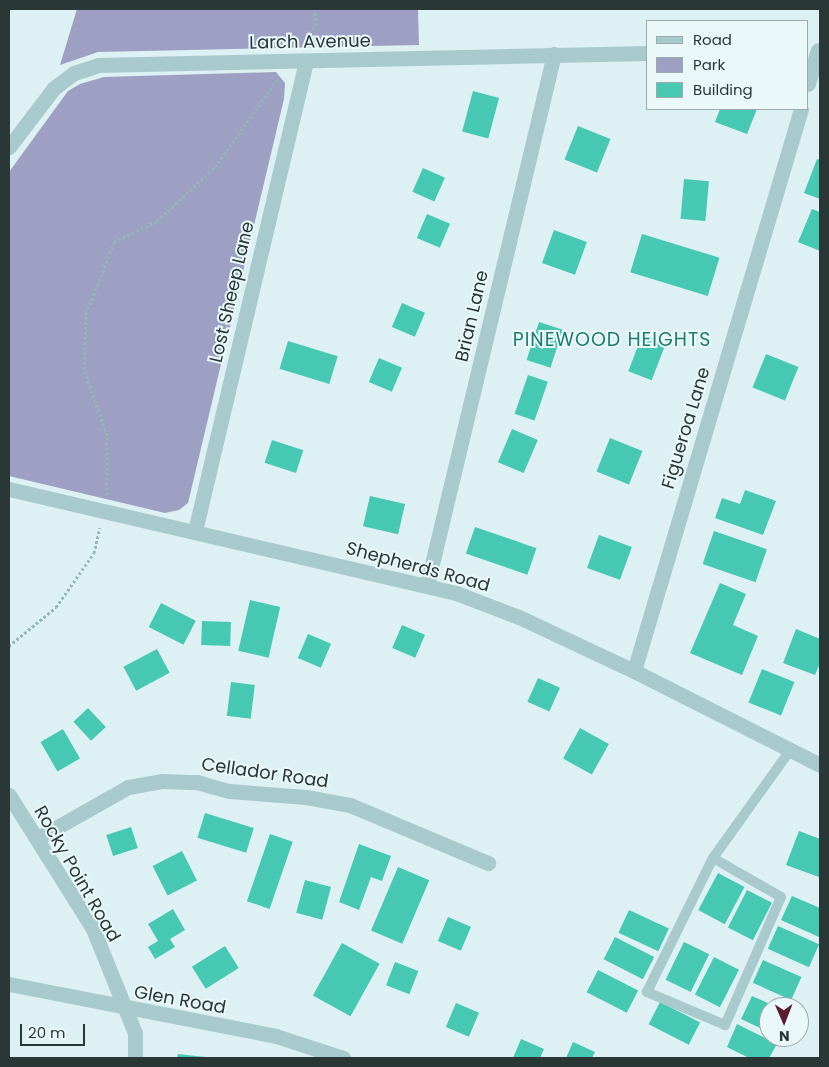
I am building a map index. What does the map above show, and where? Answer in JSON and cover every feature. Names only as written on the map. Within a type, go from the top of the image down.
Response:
[{"type":"street","points":[[809,79],[815,50]]},
{"type":"street","name":"Larch Avenue","points":[[9,147],[54,88],[74,74],[98,65],[646,53]]},
{"type":"street","name":"Brian Lane","points":[[427,585],[554,54]]},
{"type":"street","name":"Lost Sheep Lane","points":[[195,531],[306,61]]},
{"type":"street","name":"Figueroa Lane","points":[[634,671],[800,110]]},
{"type":"street","name":"Shepherds Road","points":[[9,489],[427,585],[489,604],[634,671],[820,765]]},
{"type":"street","name":"Cellador Road","points":[[38,838],[128,787],[161,781],[197,782],[229,791],[306,797],[350,805],[488,863]]},
{"type":"street","name":"Rocky Point Road","points":[[9,795],[38,838],[93,929],[128,1009],[135,1032],[135,1058]]},
{"type":"street","name":"Glen Road","points":[[9,984],[128,1009],[276,1036],[343,1058]]},
{"type":"lane","points":[[713,858],[781,897],[725,1025],[647,992],[713,858],[790,749]]},
{"type":"path","points":[[9,646],[56,607],[94,553],[110,481],[107,435],[84,370],[86,314],[114,242],[157,221],[215,167],[316,25],[315,9]]},
{"type":"green space","points":[[77,9],[418,9],[419,45],[98,52],[60,65]]},
{"type":"green space","points":[[276,72],[285,83],[284,99],[188,503],[179,510],[165,513],[9,476],[9,172],[68,91],[80,84],[104,77]]},
{"type":"building","points":[[473,91],[499,98],[488,139],[462,132]]},
{"type":"building","points":[[720,110],[757,110],[747,134],[715,122]]},
{"type":"building","points":[[578,126],[610,139],[597,172],[565,159]]},
{"type":"building","points":[[817,159],[820,160],[820,199],[804,193]]},
{"type":"building","points":[[423,168],[445,178],[434,202],[412,192]]},
{"type":"building","points":[[684,179],[709,181],[705,221],[681,219]]},
{"type":"building","points":[[812,209],[820,212],[820,251],[798,242]]},
{"type":"building","points":[[427,214],[450,224],[440,248],[417,238]]},
{"type":"building","points":[[554,230],[587,242],[575,275],[542,263]]},
{"type":"building","points":[[642,234],[719,258],[708,296],[630,272]]},
{"type":"building","points":[[402,303],[425,313],[415,337],[392,327]]},
{"type":"building","points":[[539,322],[563,330],[550,368],[527,360]]},
{"type":"building","points":[[643,333],[666,342],[652,380],[628,371]]},
{"type":"building","points":[[288,341],[338,356],[329,384],[280,369]]},
{"type":"building","points":[[766,354],[798,367],[785,400],[753,387]]},
{"type":"building","points":[[379,358],[402,368],[392,392],[369,382]]},
{"type":"building","points":[[528,375],[548,382],[535,421],[515,414]]},
{"type":"building","points":[[512,429],[538,440],[524,473],[498,462]]},
{"type":"building","points":[[610,438],[642,451],[629,484],[597,471]]},
{"type":"building","points":[[272,440],[303,450],[296,473],[265,463]]},
{"type":"building","points":[[745,490],[776,501],[763,535],[715,518],[722,498],[740,504]]},
{"type":"building","points":[[370,496],[405,504],[398,534],[363,526]]},
{"type":"building","points":[[475,527],[536,548],[527,575],[466,553]]},
{"type":"building","points":[[714,531],[767,549],[756,582],[703,564]]},
{"type":"building","points":[[599,535],[632,547],[620,580],[587,568]]},
{"type":"building","points":[[720,583],[746,594],[733,625],[758,636],[742,675],[690,653]]},
{"type":"building","points":[[250,600],[280,607],[269,658],[238,651]]},
{"type":"building","points":[[161,603],[196,621],[183,645],[149,627]]},
{"type":"building","points":[[202,621],[231,622],[230,646],[201,645]]},
{"type":"building","points":[[402,625],[425,635],[415,658],[392,648]]},
{"type":"building","points":[[796,629],[820,639],[820,663],[815,675],[783,663]]},
{"type":"building","points":[[308,634],[331,644],[321,668],[298,658]]},
{"type":"building","points":[[157,649],[170,673],[136,691],[123,667]]},
{"type":"building","points":[[762,669],[794,682],[781,715],[749,702]]},
{"type":"building","points":[[538,678],[560,688],[549,712],[527,702]]},
{"type":"building","points":[[231,682],[255,685],[251,719],[227,716]]},
{"type":"building","points":[[88,708],[106,727],[91,741],[73,722]]},
{"type":"building","points":[[580,728],[609,744],[592,775],[563,759]]},
{"type":"building","points":[[63,729],[80,758],[57,771],[40,742]]},
{"type":"building","points":[[205,813],[254,828],[246,853],[197,838]]},
{"type":"building","points":[[131,827],[138,848],[113,856],[106,835]]},
{"type":"building","points":[[799,831],[820,839],[819,877],[786,865]]},
{"type":"building","points":[[270,834],[293,842],[270,909],[247,901]]},
{"type":"building","points":[[359,844],[391,856],[382,881],[371,877],[359,910],[339,902]]},
{"type":"building","points":[[182,851],[197,880],[168,895],[153,866]]},
{"type":"building","points":[[398,867],[429,880],[402,944],[371,931]]},
{"type":"building","points":[[718,873],[744,887],[725,924],[698,910]]},
{"type":"building","points":[[305,880],[331,887],[322,920],[296,913]]},
{"type":"building","points":[[747,890],[772,903],[753,940],[728,927]]},
{"type":"building","points":[[792,896],[820,908],[819,937],[781,920]]},
{"type":"building","points":[[173,909],[185,930],[170,939],[175,947],[155,959],[148,947],[158,941],[148,924]]},
{"type":"building","points":[[629,910],[669,929],[658,951],[618,933]]},
{"type":"building","points":[[448,917],[471,927],[461,951],[438,941]]},
{"type":"building","points":[[778,926],[819,944],[809,967],[768,949]]},
{"type":"building","points":[[615,937],[654,957],[643,979],[604,959]]},
{"type":"building","points":[[684,942],[709,954],[691,992],[666,980]]},
{"type":"building","points":[[342,943],[380,964],[351,1016],[313,995]]},
{"type":"building","points":[[225,946],[239,968],[206,989],[192,967]]},
{"type":"building","points":[[714,957],[739,970],[720,1007],[695,994]]},
{"type":"building","points":[[763,960],[801,977],[793,997],[785,997],[753,983]]},
{"type":"building","points":[[395,962],[418,971],[409,994],[386,985]]},
{"type":"building","points":[[598,970],[638,990],[627,1013],[587,992]]},
{"type":"building","points":[[752,996],[759,999],[759,1027],[741,1019]]},
{"type":"building","points":[[660,1002],[700,1022],[689,1045],[649,1024]]},
{"type":"building","points":[[456,1003],[479,1013],[469,1037],[446,1027]]},
{"type":"building","points":[[737,1024],[759,1035],[759,1047],[775,1047],[769,1058],[749,1058],[727,1047]]},
{"type":"building","points":[[521,1039],[544,1049],[540,1058],[513,1058]]},
{"type":"building","points":[[573,1042],[595,1052],[592,1058],[566,1058]]},
{"type":"building","points":[[178,1054],[205,1057],[205,1058],[177,1058]]},
{"type":"district","name":"PINEWOOD HEIGHTS","points":[[612,340]]}]
